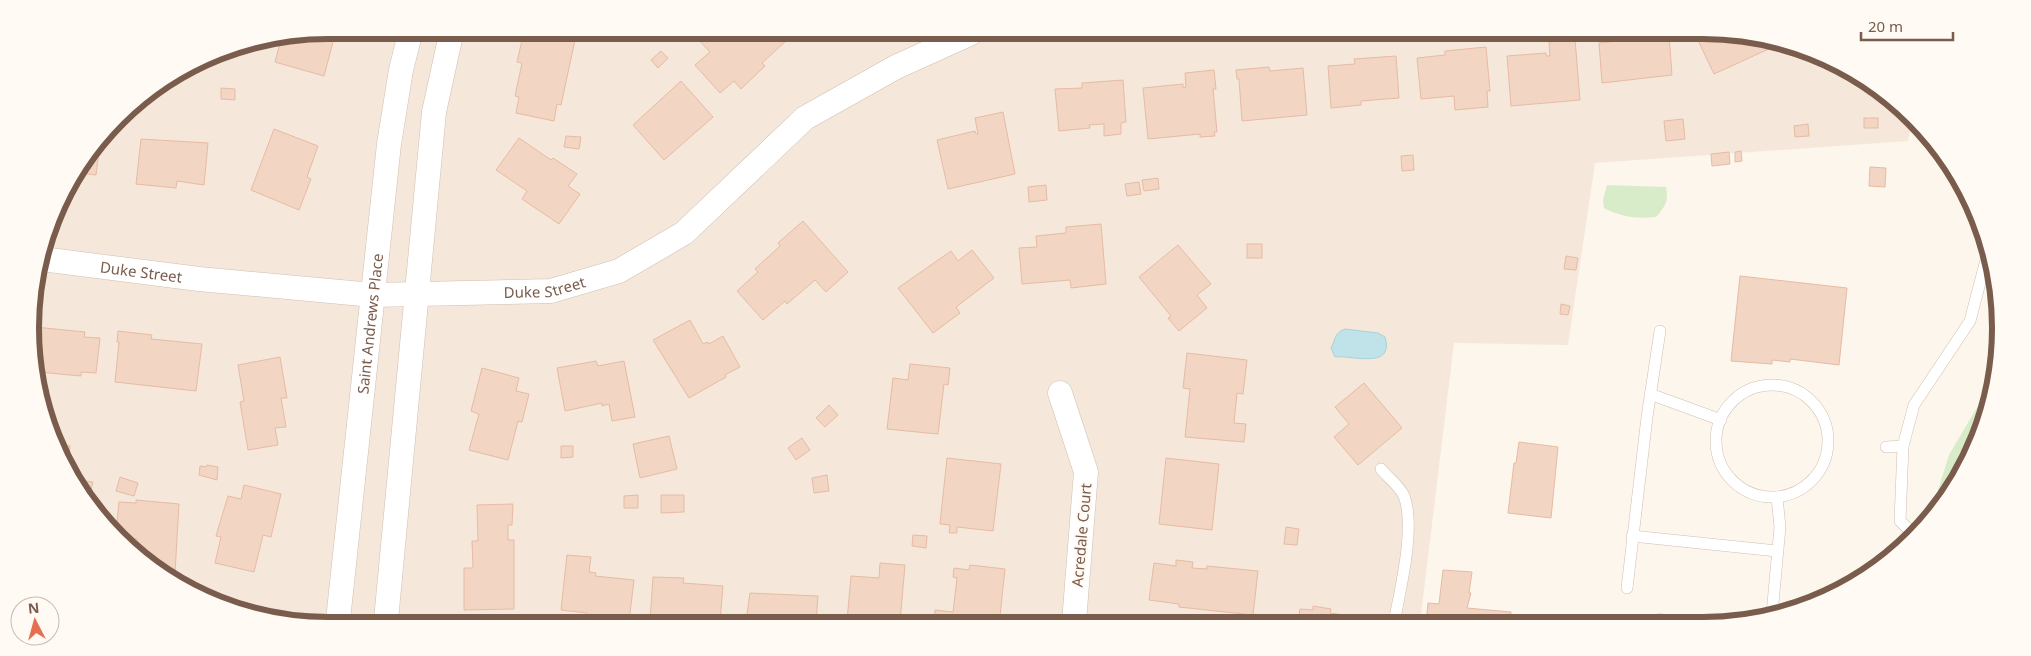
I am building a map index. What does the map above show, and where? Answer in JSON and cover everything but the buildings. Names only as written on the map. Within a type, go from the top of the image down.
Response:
[{"type":"street","name":"Saint Andrews Place","points":[[338,617],[389,144],[401,70],[409,39]]},
{"type":"street","points":[[386,617],[434,112],[450,39]]},
{"type":"street","name":"Duke Street","points":[[47,260],[200,279],[373,295],[551,291],[619,271],[684,233],[806,118],[896,66],[957,39]]},
{"type":"street","name":"Acredale Court","points":[[1060,393],[1086,472],[1074,617]]},
{"type":"lane","points":[[1910,531],[1900,521],[1903,446],[1914,405],[1970,321],[1985,264]]},
{"type":"lane","points":[[1626,588],[1650,394],[1660,331]]},
{"type":"lane","points":[[1768,385],[1785,386],[1802,393],[1815,404],[1824,419],[1829,436],[1828,454],[1821,470],[1810,484],[1794,493],[1777,497],[1749,492],[1727,474],[1719,458],[1716,446],[1717,429],[1724,412],[1735,399],[1750,389],[1768,385]]},
{"type":"lane","points":[[1650,394],[1721,420]]},
{"type":"lane","points":[[1886,447],[1903,446]]},
{"type":"lane","points":[[1381,469],[1403,495],[1408,520],[1404,575],[1395,617]]},
{"type":"lane","points":[[1772,608],[1780,527],[1777,497]]},
{"type":"lane","points":[[1632,536],[1777,551]]},
{"type":"shaded area","points":[[309,39],[1722,39],[1759,44],[1814,61],[1864,87],[1911,127],[1908,141],[1595,163],[1568,345],[1454,343],[1421,617],[309,617],[272,612],[217,595],[167,569],[123,533],[87,489],[69,456],[54,421],[41,366],[39,309],[44,272],[61,217],[87,167],[123,123],[167,87],[217,61],[272,44]]},
{"type":"green space","points":[[1607,185],[1666,187],[1667,200],[1656,217],[1642,218],[1623,215],[1604,208],[1603,200]]},
{"type":"green space","points":[[1984,396],[1970,439],[1944,489],[1935,501],[1949,455]]},
{"type":"water","points":[[1345,329],[1378,333],[1385,337],[1386,347],[1384,354],[1370,359],[1335,357],[1331,348],[1337,334]]}]
